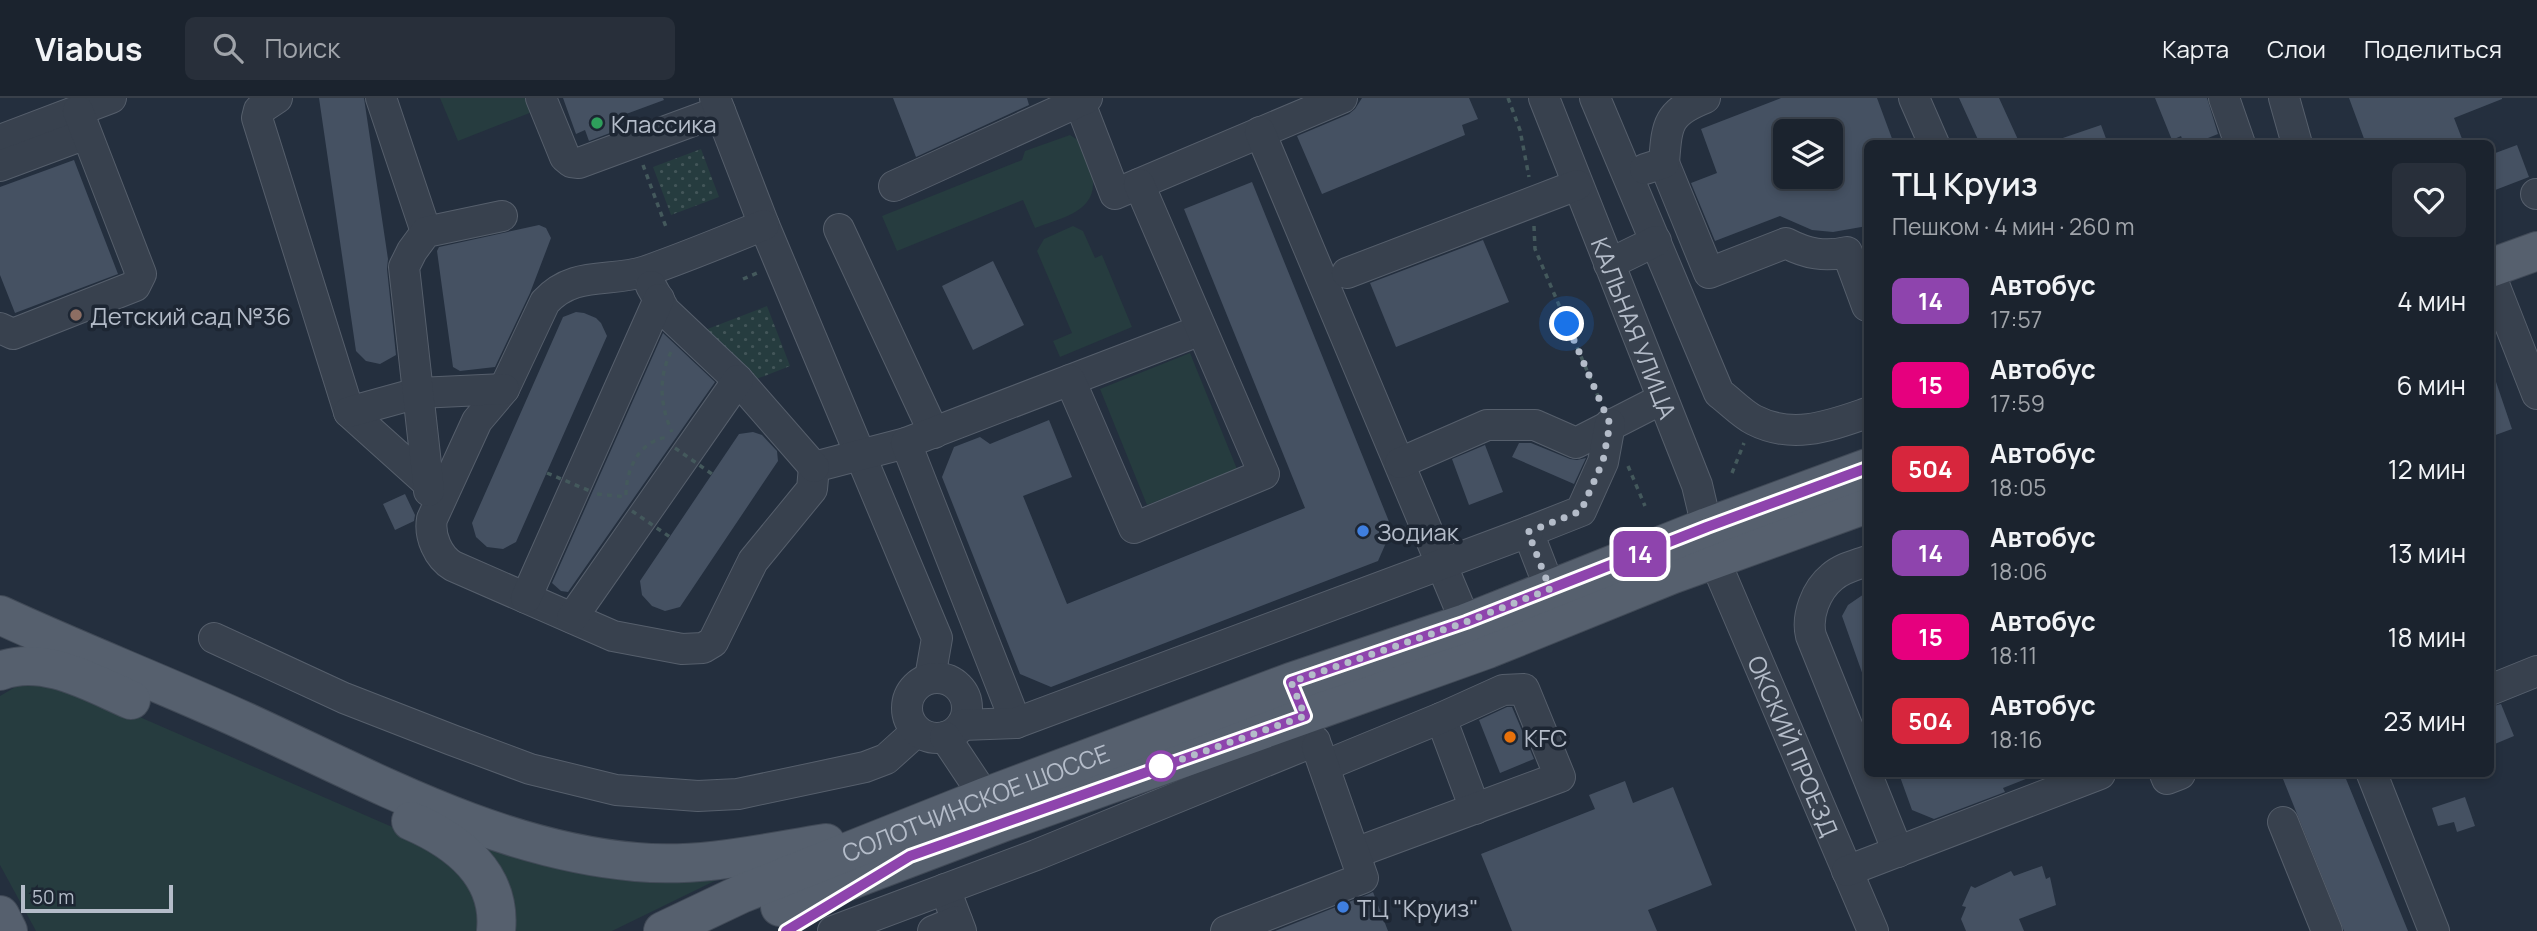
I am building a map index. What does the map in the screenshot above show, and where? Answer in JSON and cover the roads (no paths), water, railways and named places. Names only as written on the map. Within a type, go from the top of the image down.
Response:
[{"type":"main road","points":[[2494,239],[2537,204]]},
{"type":"main road","points":[[2494,267],[2537,251]]},
{"type":"main road","points":[[1711,544],[1864,469]]},
{"type":"main road","points":[[1711,544],[1864,505]]},
{"type":"main road","name":"СОЛОТЧИНСКОЕ ШОССЕ","points":[[663,931],[741,894],[1309,726],[1477,636],[1550,589],[1711,544]]},
{"type":"main road","name":"СОЛОТЧИНСКОЕ ШОССЕ","points":[[1477,636],[1671,575],[1711,544]]},
{"type":"main road","points":[[0,615],[222,710],[443,812],[538,844],[608,859],[639,863],[682,863],[904,844]]},
{"type":"main road","points":[[0,671],[30,666],[54,669],[432,831],[452,842],[479,869],[495,905],[496,931]]},
{"type":"main road","name":"СОЛОТЧИНСКОЕ ШОССЕ","points":[[724,931],[904,844],[985,797],[1309,726]]},
{"type":"main road","points":[[786,931],[904,844]]},
{"type":"main road","points":[[0,915],[8,931]]},
{"type":"street","points":[[0,166],[82,122],[111,98]]},
{"type":"street","points":[[277,98],[260,110],[257,118],[349,412],[428,483]]},
{"type":"street","points":[[381,98],[426,232]]},
{"type":"street","points":[[541,98],[565,156],[571,162],[579,163],[717,104],[764,225],[937,638],[930,678]]},
{"type":"street","points":[[894,186],[1081,99],[1115,194],[1342,98]]},
{"type":"street","name":"КАЛЬНАЯ УЛИЦА","points":[[1544,98],[1697,485],[1711,544]]},
{"type":"street","points":[[1595,98],[1719,393],[1754,420],[1786,430],[1825,428],[1864,414]]},
{"type":"street","points":[[1705,98],[1682,107],[1667,130],[1664,163],[1709,273],[1786,243],[1815,255],[1833,256],[1847,252],[1864,298]]},
{"type":"street","points":[[1914,98],[1932,140]]},
{"type":"street","points":[[2224,98],[2239,140]]},
{"type":"street","points":[[2284,98],[2297,140]]},
{"type":"street","points":[[2297,140],[2300,98]]},
{"type":"street","points":[[0,140],[82,122]]},
{"type":"street","points":[[0,328],[13,334],[135,286],[139,280],[141,274],[82,122]]},
{"type":"street","points":[[1261,132],[1443,564],[1503,690]]},
{"type":"street","points":[[1629,176],[1664,163]]},
{"type":"street","points":[[1070,380],[1135,528],[1264,474],[1139,184]]},
{"type":"street","points":[[1346,273],[1577,185]]},
{"type":"street","points":[[502,216],[426,232],[404,267],[432,534],[445,562],[613,636],[682,649],[709,645],[753,561],[813,489],[814,467],[738,380],[665,311],[643,272]]},
{"type":"street","points":[[432,519],[477,421],[504,389],[545,302],[555,290],[573,283],[643,272],[764,225]]},
{"type":"street","points":[[839,229],[934,433]]},
{"type":"street","points":[[1609,264],[1656,241]]},
{"type":"street","points":[[2494,284],[2537,394]]},
{"type":"street","points":[[526,598],[659,299]]},
{"type":"street","points":[[814,467],[906,443],[1201,330]]},
{"type":"street","points":[[572,618],[738,380]]},
{"type":"street","points":[[349,412],[418,393],[504,389]]},
{"type":"street","points":[[1400,463],[1487,425],[1535,425],[1576,443],[1662,399]]},
{"type":"street","points":[[941,731],[1016,723],[1581,511],[1603,461],[1610,424]]},
{"type":"street","points":[[906,443],[1016,723]]},
{"type":"street","points":[[1528,532],[1550,589]]},
{"type":"street","name":"ОКСКИЙ ПРОЕЗД","points":[[1711,544],[1873,931]]},
{"type":"street","points":[[1864,562],[1832,577],[1812,609],[1808,623],[1864,768]]},
{"type":"street","points":[[214,638],[344,698],[530,769],[616,790],[698,796],[738,794],[865,767],[886,759],[941,731],[967,705],[958,686],[949,680],[930,678],[921,682],[909,696],[907,715],[941,731],[985,797]]},
{"type":"street","points":[[2494,688],[2537,671]]},
{"type":"street","points":[[833,931],[1036,855],[1309,726],[1441,719],[1503,690],[1524,689],[1560,777],[1355,853]]},
{"type":"street","points":[[1441,719],[1475,809]]},
{"type":"street","points":[[1226,931],[1363,878],[1309,726]]},
{"type":"street","points":[[1868,777],[1898,852]]},
{"type":"street","points":[[1847,871],[1898,852],[2041,784],[2082,777]]},
{"type":"street","points":[[2373,777],[2434,931]]},
{"type":"street","points":[[2283,822],[2327,931]]},
{"type":"street","points":[[945,889],[945,929]]},
{"type":"place","name":"Классика","points":[[597,123]]},
{"type":"place","name":"Детский сад №36","points":[[76,315]]},
{"type":"place","name":"Зодиак","points":[[1363,531]]},
{"type":"place","name":"KFC","points":[[1510,737]]},
{"type":"place","name":"ТЦ \"Круиз\"","points":[[1343,907]]}]
